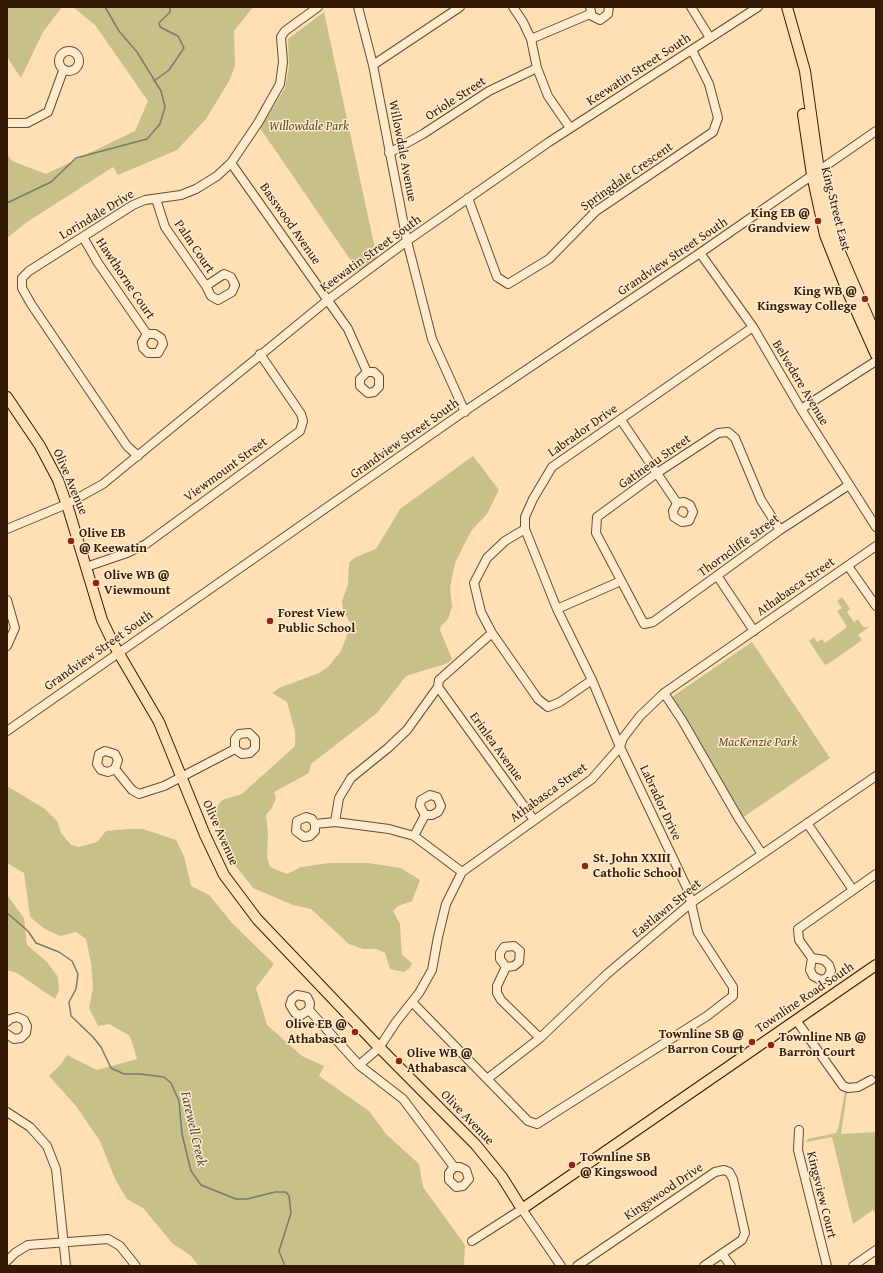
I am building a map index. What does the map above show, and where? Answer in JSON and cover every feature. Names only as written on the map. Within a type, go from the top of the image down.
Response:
[{"type":"main road","name":"King Street East","points":[[787,7],[800,60],[798,74],[815,173],[834,238],[874,338],[876,355]]},
{"type":"main road","name":"Olive Avenue","points":[[7,397],[46,456],[67,504],[102,620],[118,652],[156,715],[213,854],[244,905],[379,1048],[476,1145],[502,1177],[522,1209]]},
{"type":"main road","name":"Townline Road South","points":[[522,1209],[876,965]]},
{"type":"street","name":"Lorindale Drive","points":[[138,456],[127,446],[31,304],[22,288],[22,278],[29,271],[133,205],[144,200],[181,194],[196,189],[217,176],[231,163],[258,123],[280,84],[283,62],[281,36],[285,31],[318,7]]},
{"type":"street","name":"Willowdale Avenue","points":[[358,7],[373,65],[407,241],[432,339],[465,412]]},
{"type":"street","points":[[373,65],[460,7]]},
{"type":"street","points":[[513,7],[523,22],[531,39],[537,68],[548,96],[570,128]]},
{"type":"street","points":[[531,39],[590,10],[597,19],[604,19],[608,14],[609,7]]},
{"type":"street","points":[[691,7],[710,38]]},
{"type":"street","name":"Keewatin Street South","points":[[7,529],[67,504],[103,484],[260,354],[329,299],[407,241],[570,128],[758,7]]},
{"type":"street","name":"Springdale Crescent","points":[[468,198],[497,277],[508,284],[549,259],[596,211],[713,132],[718,118],[709,84],[692,50]]},
{"type":"street","name":"Oriole Street","points":[[389,153],[423,134],[489,91],[537,68]]},
{"type":"street","points":[[7,123],[27,123],[48,112],[64,71]]},
{"type":"street","name":"Grandview Street South","points":[[7,731],[118,652],[465,412],[700,253],[876,131]]},
{"type":"street","name":"Basswood Avenue","points":[[231,163],[329,299],[348,329],[367,372]]},
{"type":"street","name":"Palm Court","points":[[156,199],[165,227],[206,286]]},
{"type":"street","name":"Hawthorne Court","points":[[83,237],[98,263],[147,334]]},
{"type":"street","name":"Belvedere Avenue","points":[[700,253],[753,327],[801,409],[876,527]]},
{"type":"street","name":"Labrador Drive","points":[[412,1002],[528,1121],[537,1124],[707,1016],[733,996],[733,987],[698,933],[688,890],[620,747],[592,680],[557,609],[525,529],[525,517],[533,499],[552,467],[753,327]]},
{"type":"street","name":"Viewmount Street","points":[[86,567],[127,553],[146,544],[300,431],[303,421],[301,414],[260,354]]},
{"type":"street","points":[[801,409],[876,361]]},
{"type":"street","points":[[621,420],[678,503]]},
{"type":"street","name":"Gatineau Street","points":[[621,581],[596,533],[597,517],[718,433],[728,432],[735,438],[761,500],[780,530]]},
{"type":"street","name":"Thorncliffe Street","points":[[621,581],[644,624],[653,622],[718,577],[780,530],[849,485]]},
{"type":"street","points":[[525,529],[505,541],[487,558],[474,583],[481,612],[492,633],[538,699],[548,707],[560,702],[592,680]]},
{"type":"street","name":"Athabasca Street","points":[[359,1065],[379,1048],[412,1002],[432,970],[446,904],[462,872],[592,779],[620,747],[624,738],[640,716],[664,693],[876,546]]},
{"type":"street","points":[[848,566],[876,606]]},
{"type":"street","points":[[718,577],[754,631]]},
{"type":"street","points":[[557,609],[621,581]]},
{"type":"street","points":[[7,600],[15,628],[7,646]]},
{"type":"street","points":[[335,822],[336,806],[343,789],[351,778],[388,748],[407,730],[438,687],[439,680],[492,633]]},
{"type":"street","name":"Erinlea Avenue","points":[[438,687],[534,820]]},
{"type":"street","points":[[664,693],[682,720],[738,819],[762,854]]},
{"type":"street","points":[[115,769],[132,790],[139,794],[164,786],[235,749]]},
{"type":"street","name":"Eastlawn Street","points":[[486,1078],[540,1038],[607,974],[691,903],[876,776]]},
{"type":"street","points":[[414,836],[425,815]]},
{"type":"street","points":[[315,824],[335,822],[389,829],[414,836],[462,872]]},
{"type":"street","points":[[807,823],[853,890]]},
{"type":"street","points":[[812,958],[799,940],[797,934],[798,929],[876,874]]},
{"type":"street","points":[[506,967],[497,986],[496,993],[501,1000],[540,1038]]},
{"type":"street","points":[[309,1010],[359,1065],[403,1099],[454,1167]]},
{"type":"street","points":[[7,1022],[14,1018],[21,1018],[26,1023],[27,1030],[24,1036],[17,1039],[10,1037],[7,1034]]},
{"type":"street","points":[[796,1020],[843,1086],[848,1088],[858,1087],[871,1080]]},
{"type":"street","points":[[7,1112],[30,1127],[47,1146],[56,1169],[66,1266]]},
{"type":"street","name":"Kingsview Court","points":[[799,1130],[798,1150],[827,1266]]},
{"type":"street","name":"Kingswood Drive","points":[[577,1266],[719,1170],[729,1172],[733,1179],[745,1233],[742,1240],[704,1266]]},
{"type":"street","points":[[522,1209],[561,1266]]},
{"type":"street","name":"Townline Road South","points":[[472,1241],[522,1209]]},
{"type":"street","points":[[7,1261],[28,1245],[64,1241],[108,1239],[120,1246],[136,1266]]},
{"type":"street","points":[[853,1266],[876,1250]]},
{"type":"street","points":[[722,1254],[731,1266]]},
{"type":"green space","points":[[7,7],[62,7],[43,32],[21,78],[7,57]]},
{"type":"green space","points":[[73,7],[253,7],[234,31],[235,66],[229,81],[206,119],[177,150],[118,175],[113,167],[27,222],[7,238],[7,154],[12,161],[46,174],[135,131],[148,101],[95,25]]},
{"type":"green space","name":"Willowdale Park","points":[[324,12],[377,258],[358,271],[260,128],[285,88],[289,67],[288,39]]},
{"type":"green space","points":[[473,456],[499,490],[487,514],[471,531],[455,563],[450,588],[452,607],[448,619],[441,626],[440,630],[452,659],[448,663],[406,676],[377,713],[311,764],[309,773],[274,792],[276,798],[272,808],[266,815],[268,835],[267,857],[270,867],[287,874],[301,867],[329,863],[368,863],[401,868],[420,880],[412,901],[398,906],[393,911],[400,924],[402,955],[412,963],[410,968],[404,972],[390,969],[385,953],[377,949],[363,949],[349,944],[311,909],[293,905],[253,888],[228,856],[214,810],[222,800],[242,794],[295,746],[295,732],[287,702],[272,693],[279,688],[319,673],[329,666],[341,651],[351,624],[343,610],[342,601],[348,584],[349,563],[354,558],[376,549],[400,509]]},
{"type":"green space","points":[[842,597],[850,609],[847,612],[854,622],[858,619],[863,627],[869,627],[858,635],[862,640],[825,665],[809,641],[814,637],[817,642],[822,639],[825,643],[847,627],[837,611],[842,608],[837,601]]},
{"type":"green space","name":"MacKenzie Park","points":[[752,642],[830,758],[742,818],[672,697]]},
{"type":"green space","points":[[7,786],[45,809],[57,821],[61,833],[71,845],[79,847],[97,842],[106,831],[130,829],[143,829],[176,840],[184,856],[191,886],[209,895],[232,923],[274,964],[256,988],[267,1025],[302,1056],[324,1066],[319,1076],[369,1111],[387,1135],[419,1164],[423,1187],[465,1245],[464,1266],[199,1266],[190,1255],[173,1244],[143,1208],[127,1199],[115,1179],[100,1141],[76,1106],[49,1076],[61,1064],[67,1055],[97,1070],[137,1059],[130,1036],[109,1024],[98,1026],[89,1008],[93,988],[91,963],[86,939],[76,932],[60,936],[45,929],[30,917],[24,873],[7,863]]},
{"type":"green space","points":[[7,895],[24,918],[27,945],[47,962],[58,977],[59,991],[55,999],[17,973],[7,970]]},
{"type":"green space","points":[[845,1092],[847,1093],[841,1134],[876,1132],[876,1215],[873,1210],[853,1224],[832,1137],[806,1142],[808,1139],[836,1133]]},
{"type":"waterway","points":[[7,203],[51,182],[76,158],[147,139],[160,124],[165,107],[161,91],[137,52],[119,31],[105,7]]},
{"type":"waterway","points":[[154,81],[169,70],[184,48],[178,36],[160,27],[159,23],[170,12],[170,7]]},
{"type":"waterway","name":"Farewell Creek","points":[[7,913],[28,931],[36,943],[59,952],[72,961],[78,974],[76,989],[69,1002],[71,1016],[93,1037],[101,1047],[111,1068],[124,1074],[164,1077],[171,1083],[179,1101],[182,1134],[191,1171],[201,1185],[236,1199],[247,1199],[275,1192],[286,1192],[289,1196],[291,1213],[279,1251],[285,1266]]},
{"type":"place","name":"King EB @ Grandview","points":[[818,221]]},
{"type":"place","name":"King WB @ Kingsway College","points":[[865,299]]},
{"type":"place","name":"Olive EB @ Keewatin","points":[[71,541]]},
{"type":"place","name":"Olive WB @ Viewmount","points":[[96,583]]},
{"type":"place","name":"Forest View Public School","points":[[270,621]]},
{"type":"place","name":"St. John XXIII Catholic School","points":[[585,866]]},
{"type":"place","name":"Olive EB @ Athabasca","points":[[355,1032]]},
{"type":"place","name":"Townline SB @ Barron Court","points":[[752,1042]]},
{"type":"place","name":"Townline NB @ Barron Court","points":[[771,1045]]},
{"type":"place","name":"Olive WB @ Athabasca","points":[[399,1061]]},
{"type":"place","name":"Townline SB @ Kingswood","points":[[572,1165]]}]
